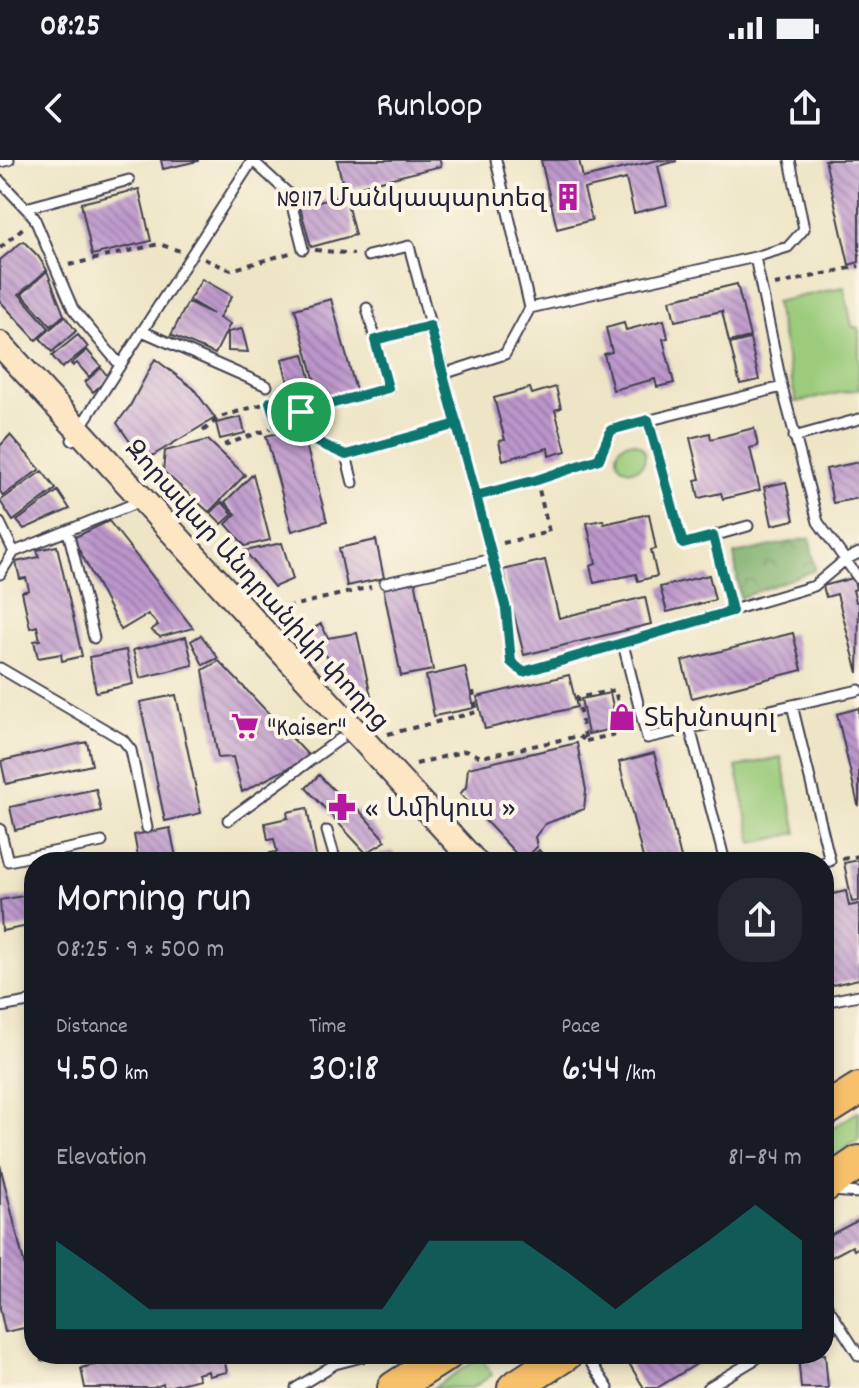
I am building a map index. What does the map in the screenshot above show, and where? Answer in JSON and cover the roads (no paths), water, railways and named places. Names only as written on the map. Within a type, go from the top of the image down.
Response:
[{"type":"highway","points":[[834,1104],[859,1089]]},
{"type":"highway","points":[[834,1181],[859,1162]]},
{"type":"highway","points":[[394,1388],[417,1364]]},
{"type":"highway","points":[[514,1388],[551,1364]]},
{"type":"main road","name":"Զորավար Անդրանիկի փողոց","points":[[0,344],[131,505],[445,852]]},
{"type":"main road","name":"Զորավար Անդրանիկի փողոց","points":[[0,361],[75,435],[466,852]]},
{"type":"lane","points":[[0,162],[9,160]]},
{"type":"lane","points":[[75,435],[253,160],[289,194],[303,249]]},
{"type":"lane","points":[[443,374],[505,354],[530,308],[496,160]]},
{"type":"lane","points":[[530,308],[788,247],[804,229],[790,160]]},
{"type":"lane","points":[[26,208],[129,180]]},
{"type":"lane","points":[[0,181],[34,217],[73,309],[120,365]]},
{"type":"lane","points":[[368,256],[409,246],[506,609],[511,662],[523,672],[814,586],[845,560],[859,553]]},
{"type":"lane","points":[[755,257],[782,387],[818,522],[859,579]]},
{"type":"lane","points":[[301,412],[388,388],[367,308]]},
{"type":"lane","points":[[375,340],[430,326]]},
{"type":"lane","points":[[142,331],[267,386]]},
{"type":"lane","points":[[611,430],[782,387]]},
{"type":"lane","points":[[794,437],[859,419]]},
{"type":"lane","points":[[648,420],[683,544],[748,526]]},
{"type":"lane","points":[[353,483],[346,455],[457,424]]},
{"type":"lane","points":[[0,574],[14,552],[131,505]]},
{"type":"lane","points":[[0,523],[14,552]]},
{"type":"lane","points":[[68,531],[94,638]]},
{"type":"lane","points":[[713,536],[732,611]]},
{"type":"lane","points":[[385,583],[493,559]]},
{"type":"lane","points":[[623,644],[647,738],[859,690]]},
{"type":"lane","points":[[0,668],[123,740],[131,750],[147,828]]},
{"type":"lane","points":[[792,705],[828,852]]},
{"type":"lane","points":[[690,728],[722,852]]},
{"type":"lane","points":[[228,820],[340,739]]},
{"type":"lane","points":[[0,829],[8,861],[24,858]]},
{"type":"lane","points":[[327,831],[333,852]]},
{"type":"lane","points":[[53,852],[102,842]]},
{"type":"lane","points":[[834,1000],[859,995]]},
{"type":"lane","points":[[0,1007],[24,1003]]},
{"type":"lane","points":[[834,1189],[859,1193]]},
{"type":"lane","points":[[834,1317],[859,1356]]},
{"type":"lane","points":[[296,1388],[335,1364]]},
{"type":"lane","points":[[592,1364],[608,1388]]},
{"type":"lane","points":[[707,1388],[748,1364]]},
{"type":"place","name":"№117 Մանկապարտեզ","points":[[568,197]]},
{"type":"place","name":"Տեխնոպոլ","points":[[622,717]]},
{"type":"place","name":"\"Kaiser\"","points":[[245,726]]},
{"type":"place","name":"« Ամիկուս »","points":[[342,807]]}]
